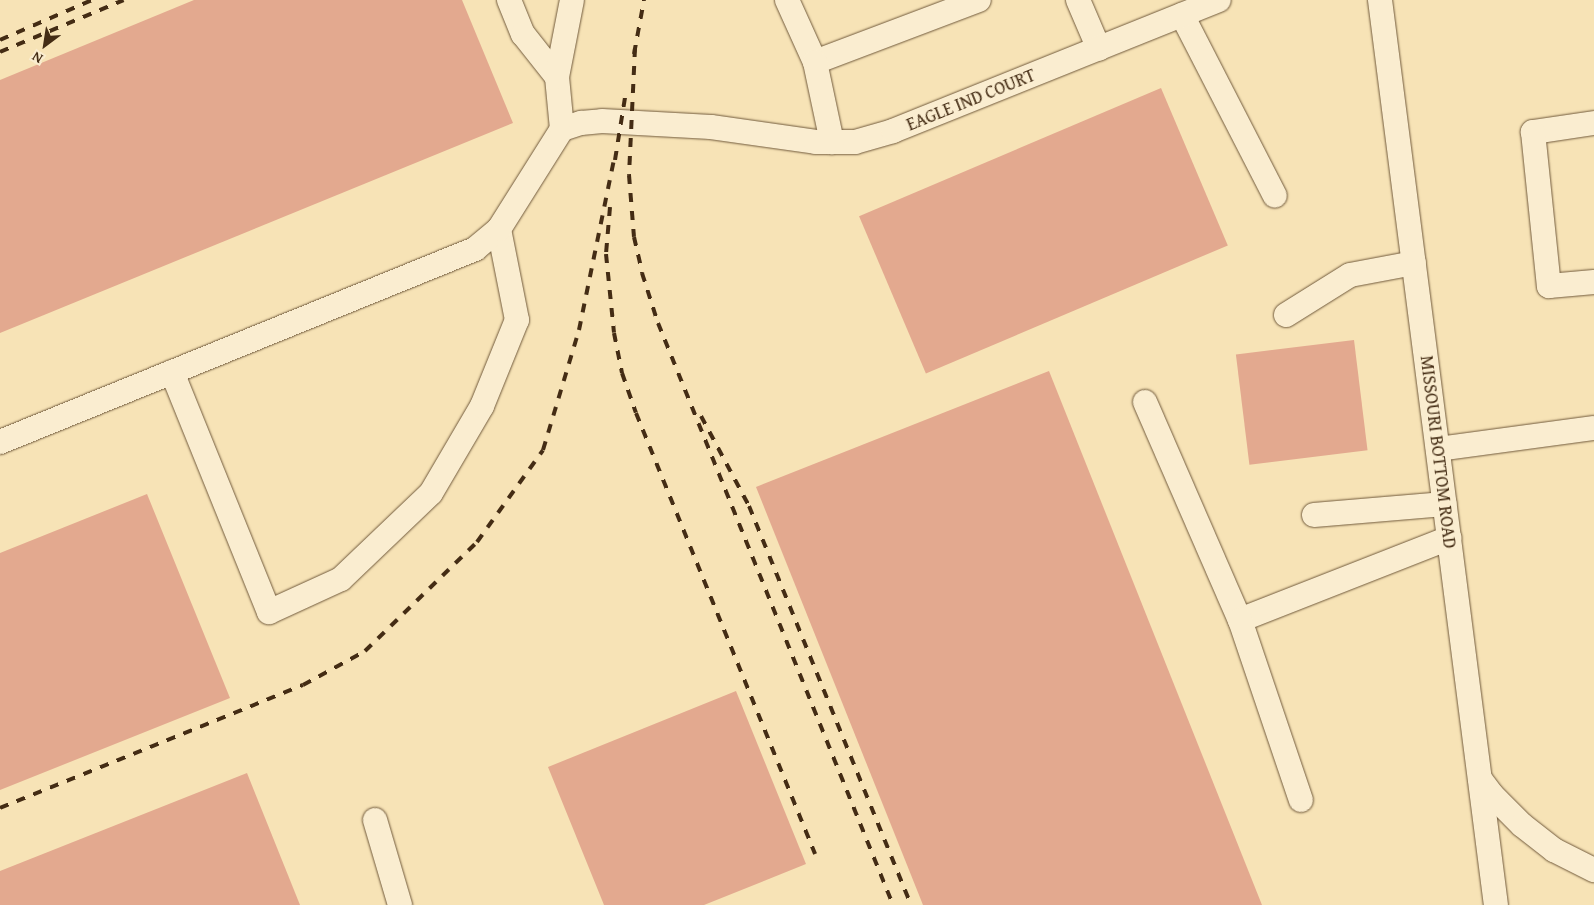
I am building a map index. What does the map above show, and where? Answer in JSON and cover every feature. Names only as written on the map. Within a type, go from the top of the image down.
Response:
[{"type":"street","points":[[509,0],[522,34],[558,77]]},
{"type":"street","points":[[0,442],[475,249],[499,229],[562,129],[558,77],[572,0]]},
{"type":"street","points":[[787,0],[815,62],[832,142]]},
{"type":"street","points":[[815,62],[979,0]]},
{"type":"street","points":[[1078,0],[1099,49]]},
{"type":"street","name":"EAGLE IND COURT","points":[[562,129],[602,121],[712,127],[832,142],[855,142],[893,131],[1220,0]]},
{"type":"street","name":"MISSOURI BOTTOM ROAD","points":[[1380,0],[1496,905]]},
{"type":"street","points":[[1182,15],[1275,196]]},
{"type":"street","points":[[1594,123],[1533,132],[1549,286],[1594,282]]},
{"type":"street","points":[[172,372],[269,612],[342,579],[431,493],[436,485],[482,406],[517,320],[499,229]]},
{"type":"street","points":[[1286,315],[1350,275],[1414,263]]},
{"type":"street","points":[[1145,402],[1240,620],[1301,800]]},
{"type":"street","points":[[1438,449],[1594,428]]},
{"type":"street","points":[[1314,515],[1445,504]]},
{"type":"street","points":[[1240,620],[1449,538]]},
{"type":"street","points":[[1479,778],[1492,795],[1522,825],[1554,850],[1594,870]]},
{"type":"street","points":[[375,820],[400,905]]},
{"type":"building","points":[[194,0],[462,0],[513,123],[0,333],[0,80]]},
{"type":"building","points":[[1161,88],[1228,245],[926,374],[859,216]]},
{"type":"building","points":[[1354,340],[1368,450],[1249,465],[1236,355]]},
{"type":"building","points":[[1049,371],[1262,905],[923,905],[756,487]]},
{"type":"building","points":[[147,494],[230,698],[0,790],[0,553]]},
{"type":"building","points":[[736,691],[806,864],[704,905],[604,905],[548,767]]},
{"type":"building","points":[[247,773],[300,905],[0,905],[0,871]]},
{"type":"railway","points":[[0,40],[92,0]]},
{"type":"railway","points":[[0,52],[124,0]]},
{"type":"railway","points":[[634,54],[644,0]]},
{"type":"railway","points":[[635,48],[629,175],[634,237],[642,273],[658,323],[893,905]]},
{"type":"railway","points":[[615,160],[626,91]]},
{"type":"railway","points":[[0,808],[303,685],[365,651],[477,542],[543,450],[579,330],[615,154]]},
{"type":"railway","points":[[610,207],[606,254],[614,333],[622,373],[636,413],[815,854]]},
{"type":"railway","points":[[701,416],[749,506],[911,905]]}]
